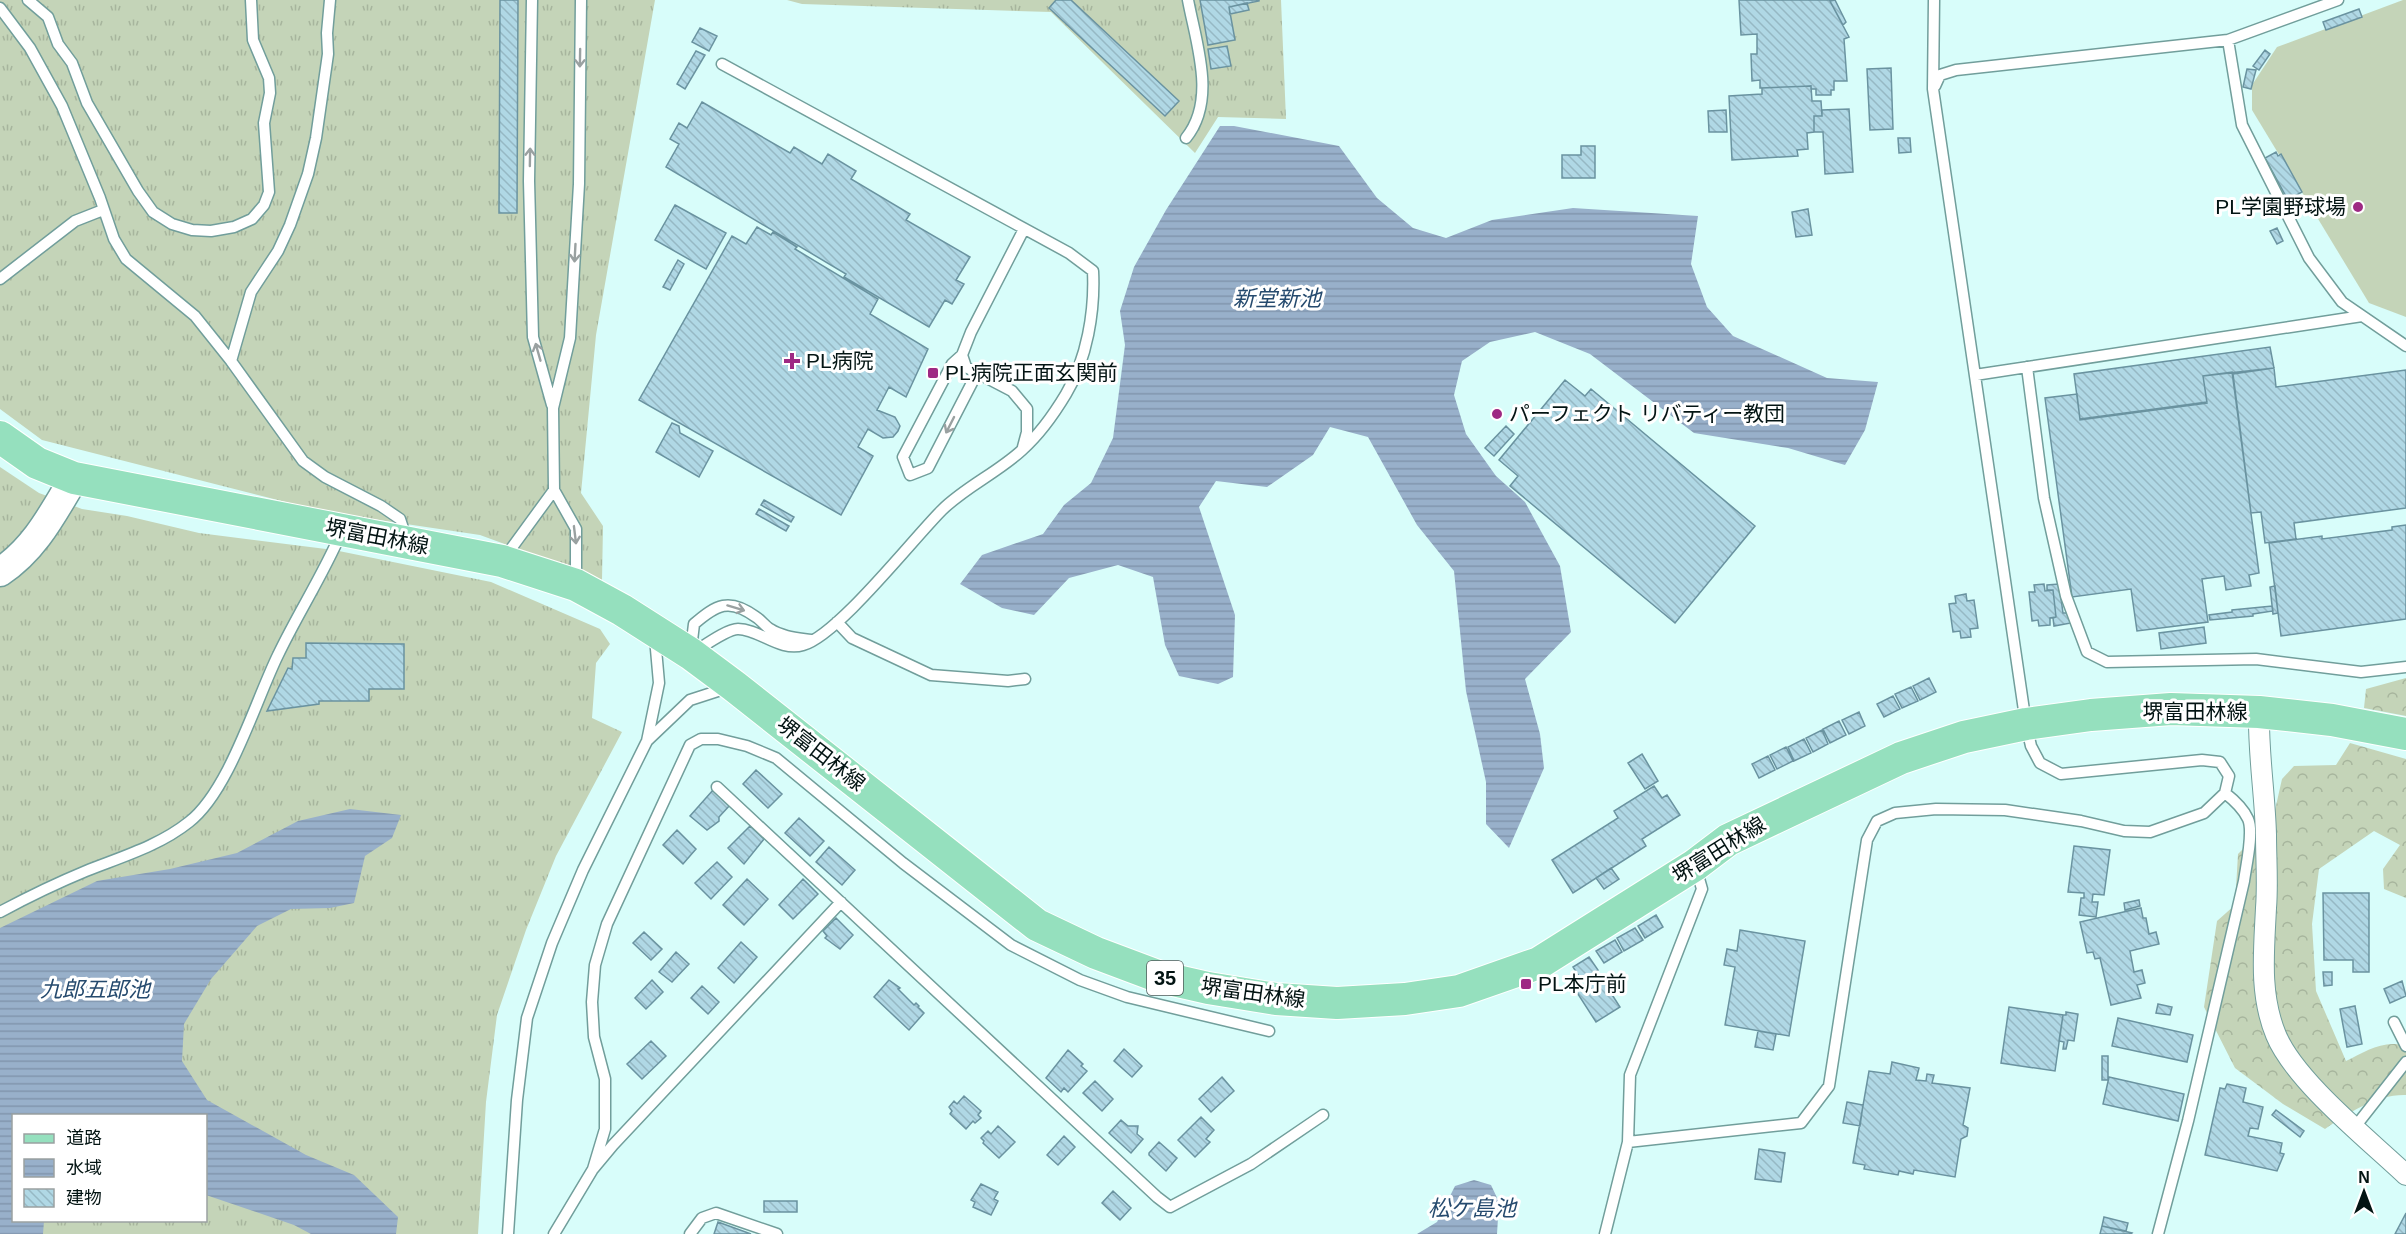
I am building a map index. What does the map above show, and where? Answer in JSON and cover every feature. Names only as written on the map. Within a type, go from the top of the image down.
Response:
[{"type":"main road","name":"堺富田林線","points":[[0,437],[38,463],[74,478],[502,561],[576,585],[622,610],[691,654],[1037,926],[1096,953],[1160,977],[1275,999],[1337,1003],[1404,999],[1459,991],[1539,963],[1695,865],[1728,840],[1901,758],[1964,737],[2026,724],[2091,715],[2171,710],[2259,712],[2331,720],[2406,734]]},
{"type":"street","points":[[0,572],[14,563],[34,542],[50,520],[74,478]]},
{"type":"street","points":[[2259,712],[2260,762],[2266,831],[2267,905],[2263,958],[2265,1003],[2276,1036],[2292,1064],[2406,1174]]},
{"type":"lane","points":[[28,0],[48,17],[58,44],[72,63],[87,103],[138,191],[153,212],[172,224],[192,230],[212,231],[234,227],[252,219],[264,205],[269,192],[264,123],[270,93],[269,78],[254,40],[250,0]]},
{"type":"lane","points":[[231,361],[251,292],[278,251],[308,174],[316,138],[327,54],[330,0]]},
{"type":"lane","points":[[532,0],[529,181],[533,337],[553,408]]},
{"type":"lane","points":[[576,585],[576,529],[554,490],[553,408],[570,338],[579,184],[580,0]]},
{"type":"lane","points":[[1186,138],[1201,111],[1203,83],[1188,0]]},
{"type":"lane","points":[[1628,1142],[1801,1123],[1829,1086],[1867,840],[1877,821],[1895,813],[1936,809],[2005,810],[2081,821],[2124,831],[2150,832],[2204,813],[2225,793],[2229,776],[2220,762],[2202,760],[2061,774],[2040,763],[2031,746],[1934,89],[1934,0]]},
{"type":"lane","points":[[1934,89],[1940,75],[1956,70],[2228,40],[2338,0]]},
{"type":"lane","points":[[0,8],[30,48],[62,106],[100,198],[114,239],[126,259],[195,316],[231,361],[303,461],[325,477],[381,506],[400,519],[403,528],[401,542]]},
{"type":"lane","points":[[2228,40],[2242,126],[2309,258],[2342,302],[2406,346]]},
{"type":"lane","points":[[691,654],[726,632],[737,629],[790,645],[803,645],[821,636],[837,622],[944,508],[1022,450],[1048,423],[1068,391],[1088,333],[1094,288],[1093,271],[1069,253],[722,64]]},
{"type":"lane","points":[[0,279],[75,221],[103,210]]},
{"type":"lane","points":[[977,373],[928,468],[910,475],[903,457],[952,364],[962,354],[1024,229]]},
{"type":"lane","points":[[1975,375],[2362,316]]},
{"type":"lane","points":[[962,354],[966,367],[1012,391],[1028,409],[1028,432],[1022,450]]},
{"type":"lane","points":[[2027,367],[2044,498],[2066,596],[2087,652],[2107,662],[2128,663],[2256,659],[2361,672],[2406,667]]},
{"type":"lane","points":[[502,561],[554,490]]},
{"type":"lane","points":[[0,912],[48,887],[134,853],[189,822],[205,806],[225,775],[278,654],[331,556],[342,530]]},
{"type":"lane","points":[[691,654],[694,624],[713,607],[730,605],[754,615],[771,629],[787,636],[812,640]]},
{"type":"lane","points":[[837,622],[852,638],[931,675],[1008,681],[1025,679]]},
{"type":"lane","points":[[508,1234],[517,1100],[526,1018],[552,943],[583,870],[647,741],[659,683],[655,633]]},
{"type":"lane","points":[[647,741],[690,700],[734,686]]},
{"type":"lane","points":[[592,1170],[605,1129],[605,1079],[594,1037],[592,1002],[596,965],[607,924],[690,745],[701,739],[718,739],[747,746],[776,758],[903,863],[1011,945],[1080,980],[1127,997],[1269,1031]]},
{"type":"lane","points":[[717,787],[1170,1207],[1251,1164],[1323,1115]]},
{"type":"lane","points":[[2158,1234],[2188,1121],[2244,881],[2249,820],[2238,804],[2225,793]]},
{"type":"lane","points":[[1605,1234],[1628,1142],[1630,1076],[1702,889],[1695,865]]},
{"type":"lane","points":[[554,1234],[592,1170],[841,902]]},
{"type":"lane","points":[[2394,1022],[2406,1046]]},
{"type":"lane","points":[[2355,1126],[2406,1062]]},
{"type":"lane","points":[[690,1234],[702,1218],[716,1213],[777,1234]]},
{"type":"green space","points":[[0,0],[655,0],[596,335],[581,493],[603,526],[602,580],[480,535],[325,512],[42,440],[0,409]]},
{"type":"green space","points":[[787,0],[1281,0],[1286,119],[1218,117],[1195,153],[1051,12],[802,4]]},
{"type":"green space","name":"PL学園野球場","points":[[2406,0],[2406,317],[2369,303],[2252,110],[2252,85],[2277,47]]},
{"type":"green space","points":[[0,467],[39,493],[82,509],[127,516],[199,533],[334,550],[491,582],[600,629],[610,644],[596,663],[592,718],[622,732],[556,856],[526,930],[497,1015],[486,1102],[478,1234],[0,1234]]},
{"type":"green space","points":[[2406,678],[2406,716],[2364,708],[2366,689]]},
{"type":"green space","points":[[2350,743],[2406,759],[2406,898],[2384,889],[2383,869],[2400,845],[2374,831],[2319,869],[2312,924],[2316,991],[2346,1061],[2382,1045],[2406,1046],[2406,1095],[2374,1101],[2325,1129],[2283,1104],[2235,1068],[2204,1007],[2217,921],[2235,905],[2238,854],[2273,819],[2282,779],[2294,766],[2336,765]]},
{"type":"water","name":"新堂新池","points":[[1220,126],[1234,126],[1339,146],[1377,198],[1413,228],[1446,238],[1492,220],[1573,208],[1698,216],[1691,264],[1707,307],[1733,336],[1827,378],[1878,382],[1865,430],[1845,465],[1788,448],[1694,433],[1590,354],[1535,332],[1490,342],[1462,361],[1454,395],[1466,434],[1496,476],[1525,502],[1560,566],[1571,632],[1525,679],[1540,734],[1544,768],[1509,848],[1486,824],[1486,782],[1466,691],[1454,571],[1417,525],[1368,437],[1330,427],[1313,455],[1267,487],[1216,481],[1199,507],[1235,615],[1233,677],[1218,684],[1179,676],[1165,645],[1153,577],[1118,565],[1069,578],[1034,615],[1002,608],[960,584],[982,555],[1043,534],[1064,505],[1091,483],[1113,438],[1125,345],[1120,311],[1134,267],[1166,210]]},
{"type":"water","name":"九郎五郎池","points":[[350,809],[401,815],[392,838],[365,856],[354,903],[330,908],[291,909],[257,926],[211,979],[184,1024],[182,1061],[207,1100],[306,1155],[354,1175],[398,1217],[396,1234],[311,1234],[294,1225],[207,1195],[207,1114],[12,1114],[12,1222],[44,1222],[43,1234],[0,1234],[0,928],[97,881],[170,869],[237,853],[298,821]]},
{"type":"water","name":"松ケ島池","points":[[1474,1180],[1491,1185],[1499,1202],[1497,1234],[1417,1234],[1437,1222],[1455,1186]]},
{"type":"building","points":[[500,0],[518,0],[517,213],[499,213]]},
{"type":"building","points":[[1056,0],[1071,0],[1179,101],[1165,116],[1049,8]]},
{"type":"building","points":[[1200,0],[1259,1],[1229,7],[1235,40],[1208,45]]},
{"type":"building","points":[[1739,0],[1832,0],[1830,1],[1849,37],[1844,39],[1847,81],[1834,81],[1834,90],[1831,90],[1831,95],[1816,95],[1816,89],[1811,89],[1811,86],[1760,88],[1760,80],[1752,81],[1751,54],[1757,54],[1757,34],[1741,35]]},
{"type":"building","points":[[1835,0],[1846,22],[1843,25],[1830,1]]},
{"type":"building","points":[[1247,3],[1249,10],[1230,14],[1229,7]]},
{"type":"building","points":[[2359,9],[2362,17],[2326,30],[2323,22]]},
{"type":"building","points":[[700,28],[717,36],[709,51],[692,42]]},
{"type":"building","points":[[1227,46],[1231,66],[1211,69],[1208,49]]},
{"type":"building","points":[[2265,50],[2270,54],[2259,70],[2253,66]]},
{"type":"building","points":[[696,51],[705,55],[685,89],[677,84]]},
{"type":"building","points":[[1891,68],[1893,129],[1870,130],[1867,69]]},
{"type":"building","points":[[2247,69],[2256,70],[2251,89],[2243,87]]},
{"type":"building","points":[[1811,86],[1812,101],[1821,101],[1822,116],[1814,116],[1814,132],[1807,133],[1808,149],[1797,150],[1798,156],[1732,160],[1729,96],[1762,94],[1762,88]]},
{"type":"building","points":[[702,102],[790,153],[794,147],[822,164],[828,154],[856,171],[851,179],[910,214],[906,220],[970,257],[956,280],[964,284],[952,304],[945,300],[929,327],[844,277],[846,274],[666,167],[679,144],[670,139],[679,123],[687,128]]},
{"type":"building","points":[[1849,109],[1853,172],[1825,174],[1823,132],[1814,132],[1814,116],[1822,116],[1822,110]]},
{"type":"building","points":[[1726,110],[1727,132],[1709,132],[1708,111]]},
{"type":"building","points":[[1898,138],[1910,138],[1911,152],[1899,153]]},
{"type":"building","points":[[1581,146],[1595,146],[1595,178],[1562,178],[1562,155],[1581,155]]},
{"type":"building","points":[[2276,152],[2278,156],[2281,154],[2302,192],[2288,200],[2265,158]]},
{"type":"building","points":[[675,205],[726,233],[706,269],[655,240]]},
{"type":"building","points":[[1808,209],[1812,235],[1796,237],[1792,212]]},
{"type":"building","name":"PL病院","points":[[757,227],[771,235],[773,232],[797,247],[795,249],[878,299],[870,314],[928,349],[906,397],[889,387],[877,410],[895,417],[900,426],[893,437],[883,438],[868,429],[858,447],[873,456],[841,515],[639,400],[732,236],[746,244]]},
{"type":"building","points":[[2277,228],[2283,241],[2277,244],[2270,231]]},
{"type":"building","points":[[678,260],[684,264],[670,290],[663,287]]},
{"type":"building","points":[[2270,347],[2274,368],[2203,376],[2207,402],[2080,419],[2074,374]]},
{"type":"building","points":[[2274,368],[2276,387],[2406,370],[2406,508],[2294,523],[2296,539],[2265,543],[2261,512],[2251,513],[2233,374]]},
{"type":"building","points":[[2232,372],[2259,573],[2249,575],[2251,586],[2226,590],[2224,576],[2202,579],[2208,622],[2137,631],[2131,589],[2072,597],[2045,398],[2077,394],[2080,420],[2207,403],[2203,376]]},
{"type":"building","points":[[1565,380],[1585,396],[1591,389],[1755,526],[1675,623],[1510,486],[1518,476],[1499,460]]},
{"type":"building","points":[[672,423],[679,426],[680,433],[713,451],[699,477],[656,452]]},
{"type":"building","points":[[1506,426],[1514,434],[1494,456],[1485,448]]},
{"type":"building","points":[[764,500],[794,517],[791,522],[761,505]]},
{"type":"building","points":[[759,509],[789,526],[786,531],[756,514]]},
{"type":"building","points":[[2406,525],[2406,619],[2281,636],[2269,543],[2392,530],[2392,527]]},
{"type":"building","points":[[2044,584],[2045,591],[2053,590],[2056,617],[2050,618],[2050,625],[2039,626],[2038,620],[2032,621],[2029,592],[2035,592],[2034,585]]},
{"type":"building","points":[[2059,584],[2063,613],[2069,613],[2071,623],[2054,626],[2053,618],[2056,617],[2053,590],[2047,590],[2047,585]]},
{"type":"building","points":[[2275,586],[2278,613],[2273,614],[2270,587]]},
{"type":"building","points":[[1966,594],[1967,601],[1974,600],[1978,628],[1970,629],[1971,637],[1961,638],[1960,631],[1953,632],[1949,604],[1956,603],[1955,596]]},
{"type":"building","points":[[2272,606],[2273,611],[2253,614],[2253,616],[2210,620],[2209,615],[2232,612],[2232,610]]},
{"type":"building","points":[[2204,627],[2206,643],[2161,649],[2159,633]]},
{"type":"building","points":[[306,643],[404,644],[404,689],[369,689],[369,701],[319,701],[319,704],[267,711],[288,668],[292,669],[293,658],[306,658]]},
{"type":"building","points":[[1929,678],[1936,692],[1920,700],[1913,686]]},
{"type":"building","points":[[1911,687],[1918,701],[1902,708],[1895,694]]},
{"type":"building","points":[[1893,696],[1900,709],[1884,717],[1877,704]]},
{"type":"building","points":[[1859,712],[1865,726],[1849,734],[1842,720]]},
{"type":"building","points":[[1839,721],[1846,735],[1830,743],[1823,729]]},
{"type":"building","points":[[1822,730],[1828,744],[1813,752],[1806,738]]},
{"type":"building","points":[[1804,739],[1811,753],[1794,761],[1788,747]]},
{"type":"building","points":[[1786,747],[1793,761],[1777,769],[1770,755]]},
{"type":"building","points":[[1642,754],[1658,781],[1645,789],[1628,763]]},
{"type":"building","points":[[1768,756],[1775,770],[1759,778],[1752,764]]},
{"type":"building","points":[[756,770],[782,794],[768,808],[743,784]]},
{"type":"building","points":[[1654,786],[1662,798],[1667,795],[1680,815],[1642,839],[1646,846],[1573,893],[1552,860],[1618,818],[1614,811]]},
{"type":"building","points":[[713,790],[730,805],[719,817],[719,821],[707,830],[690,816]]},
{"type":"building","points":[[799,818],[824,841],[810,856],[785,833]]},
{"type":"building","points":[[750,826],[764,839],[744,864],[728,848]]},
{"type":"building","points":[[677,830],[696,849],[683,864],[663,845]]},
{"type":"building","points":[[2074,846],[2110,850],[2104,895],[2093,894],[2092,902],[2098,902],[2096,917],[2079,915],[2081,898],[2084,898],[2084,893],[2068,892]]},
{"type":"building","points":[[829,847],[855,870],[842,885],[816,862]]},
{"type":"building","points":[[717,862],[732,877],[711,899],[695,883]]},
{"type":"building","points":[[1611,868],[1619,879],[1604,889],[1596,878]]},
{"type":"building","points":[[747,879],[768,899],[744,925],[723,905]]},
{"type":"building","points":[[803,879],[818,894],[793,919],[779,905]]},
{"type":"building","points":[[2323,893],[2369,893],[2369,972],[2353,972],[2353,960],[2324,960]]},
{"type":"building","points":[[2139,900],[2140,906],[2125,910],[2124,903]]},
{"type":"building","points":[[2141,908],[2143,918],[2146,918],[2149,934],[2156,932],[2159,944],[2130,951],[2134,972],[2142,970],[2145,983],[2137,985],[2141,998],[2111,1005],[2100,958],[2095,959],[2093,952],[2087,953],[2080,922]]},
{"type":"building","points":[[1656,915],[1663,927],[1645,938],[1638,926]]},
{"type":"building","points":[[836,918],[853,935],[840,949],[825,938],[827,936],[823,931]]},
{"type":"building","points":[[1635,928],[1643,940],[1624,951],[1617,938]]},
{"type":"building","points":[[1740,930],[1805,941],[1789,1036],[1725,1025],[1735,967],[1724,965],[1727,949],[1737,951]]},
{"type":"building","points":[[644,932],[662,949],[651,960],[633,943]]},
{"type":"building","points":[[1615,940],[1622,952],[1604,963],[1596,951]]},
{"type":"building","points":[[741,942],[757,957],[734,983],[718,968]]},
{"type":"building","points":[[676,952],[689,964],[672,982],[659,972]]},
{"type":"building","points":[[1589,957],[1598,970],[1582,981],[1573,967]]},
{"type":"building","points":[[2323,972],[2332,972],[2332,985],[2324,986]]},
{"type":"building","points":[[1600,976],[1620,1007],[1596,1022],[1576,991]]},
{"type":"building","points":[[652,980],[663,992],[646,1009],[635,998]]},
{"type":"building","points":[[889,980],[924,1013],[909,1030],[874,997]]},
{"type":"building","points":[[2402,981],[2406,996],[2390,1003],[2384,989]]},
{"type":"building","points":[[702,986],[719,1002],[708,1014],[691,998]]},
{"type":"building","points":[[2158,1004],[2172,1007],[2170,1015],[2156,1013]]},
{"type":"building","points":[[2355,1006],[2362,1044],[2347,1047],[2340,1009]]},
{"type":"building","points":[[2009,1007],[2063,1015],[2055,1071],[2001,1063]]},
{"type":"building","points":[[2066,1012],[2078,1014],[2074,1041],[2068,1040],[2066,1049],[2063,1049],[2064,1042],[2059,1041],[2063,1015],[2066,1015]]},
{"type":"building","points":[[2118,1018],[2193,1035],[2187,1062],[2112,1046]]},
{"type":"building","points":[[1758,1031],[1776,1034],[1773,1050],[1755,1047]]},
{"type":"building","points":[[651,1041],[666,1056],[642,1079],[627,1064]]},
{"type":"building","points":[[1124,1049],[1142,1066],[1132,1077],[1114,1061]]},
{"type":"building","points":[[1068,1050],[1087,1071],[1068,1092],[1064,1088],[1061,1092],[1046,1078]]},
{"type":"building","points":[[2102,1056],[2108,1056],[2108,1080],[2102,1080]]},
{"type":"building","points":[[1892,1062],[1919,1068],[1916,1080],[1926,1081],[1927,1074],[1934,1075],[1932,1083],[1970,1088],[1963,1125],[1968,1128],[1967,1136],[1961,1139],[1955,1177],[1914,1170],[1913,1174],[1899,1171],[1898,1175],[1864,1169],[1865,1165],[1853,1163],[1869,1071],[1890,1074]]},
{"type":"building","points":[[1222,1077],[1234,1091],[1211,1112],[1199,1099]]},
{"type":"building","points":[[2109,1077],[2184,1094],[2178,1121],[2103,1104]]},
{"type":"building","points":[[1095,1081],[1113,1099],[1102,1111],[1083,1093]]},
{"type":"building","points":[[2227,1084],[2246,1088],[2243,1102],[2263,1107],[2258,1129],[2250,1128],[2248,1136],[2282,1143],[2280,1153],[2284,1154],[2277,1171],[2205,1155],[2220,1088],[2225,1089]]},
{"type":"building","points":[[964,1096],[981,1111],[978,1115],[981,1118],[975,1123],[973,1121],[966,1129],[950,1114],[952,1111],[949,1107],[954,1101],[957,1104]]},
{"type":"building","points":[[1847,1102],[1863,1105],[1860,1126],[1843,1123]]},
{"type":"building","points":[[2276,1110],[2304,1131],[2300,1137],[2272,1115]]},
{"type":"building","points":[[1201,1117],[1214,1130],[1206,1139],[1210,1142],[1195,1157],[1178,1140]]},
{"type":"building","points":[[1121,1120],[1128,1126],[1138,1126],[1137,1134],[1143,1139],[1131,1153],[1109,1133]]},
{"type":"building","points":[[998,1126],[1015,1142],[999,1158],[983,1143],[981,1138],[988,1131],[991,1134]]},
{"type":"building","points":[[1064,1136],[1075,1147],[1058,1165],[1047,1155]]},
{"type":"building","points":[[1159,1142],[1177,1158],[1166,1171],[1149,1155]]},
{"type":"building","points":[[1759,1149],[1785,1153],[1781,1182],[1755,1179]]},
{"type":"building","points":[[981,1184],[998,1192],[994,1199],[998,1201],[991,1215],[973,1207],[975,1202],[971,1200]]},
{"type":"building","points":[[1113,1191],[1131,1208],[1120,1220],[1102,1203]]},
{"type":"building","points":[[764,1201],[797,1201],[797,1212],[764,1212]]},
{"type":"building","points":[[2406,1213],[2406,1234],[2395,1234]]},
{"type":"building","points":[[2104,1217],[2128,1223],[2126,1231],[2102,1226]]},
{"type":"building","points":[[718,1222],[751,1234],[714,1234]]},
{"type":"building","points":[[2102,1226],[2132,1233],[2100,1234]]},
{"type":"place","name":"PL学園野球場","points":[[2358,207]]},
{"type":"place","name":"PL病院","points":[[792,361]]},
{"type":"place","name":"PL病院正面玄関前","points":[[933,373]]},
{"type":"place","name":"パーフェクト リバティー教団","points":[[1497,414]]},
{"type":"place","name":"PL本庁前","points":[[1526,984]]}]
